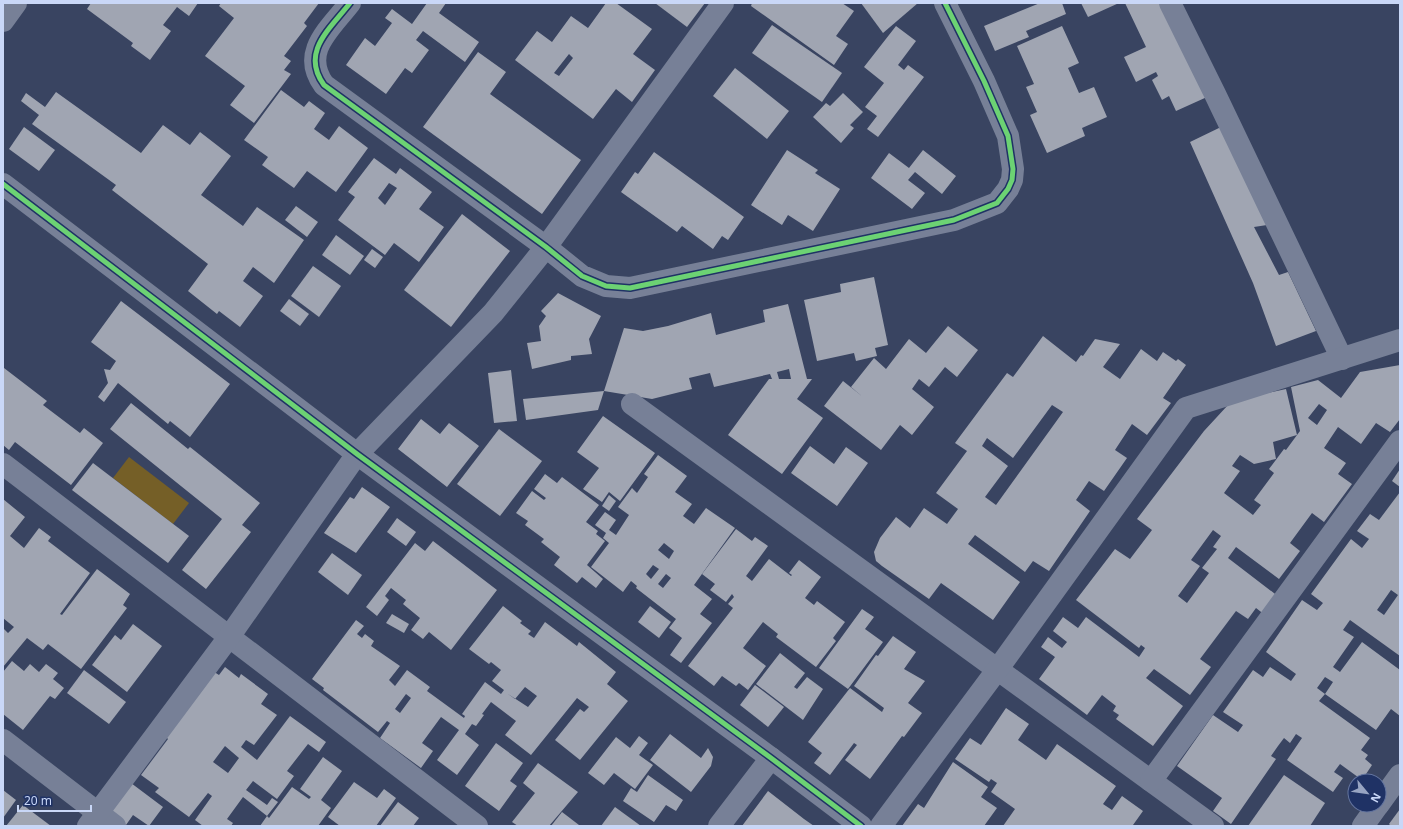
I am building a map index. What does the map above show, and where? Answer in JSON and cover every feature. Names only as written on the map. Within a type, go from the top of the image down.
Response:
[{"type":"street","points":[[3,21],[16,3]]},
{"type":"street","points":[[350,3],[316,49],[315,66],[318,76],[324,85],[546,247],[582,276],[595,283],[618,288],[630,288],[954,220],[997,203],[1008,189],[1012,180],[1013,169],[1008,136],[984,81],[945,3]]},
{"type":"street","points":[[93,820],[229,637],[358,454],[493,313],[546,247],[724,3]]},
{"type":"street","points":[[1170,3],[1342,358]]},
{"type":"street","points":[[3,184],[358,454],[771,758],[860,826]]},
{"type":"street","points":[[881,826],[997,670],[1186,408],[1400,340]]},
{"type":"street","points":[[632,404],[1213,826]]},
{"type":"street","points":[[1151,781],[1400,441]]},
{"type":"street","points":[[3,464],[477,826]]},
{"type":"street","points":[[3,740],[93,820],[115,826]]},
{"type":"street","points":[[719,826],[771,758]]},
{"type":"street","points":[[1387,793],[1400,775]]},
{"type":"street","points":[[1363,826],[1372,813]]},
{"type":"shaded area","points":[[129,457],[189,503],[173,524],[113,478]]},
{"type":"building","points":[[91,3],[198,3],[189,16],[177,7],[163,25],[171,31],[150,60],[131,46],[133,43],[87,9]]},
{"type":"building","points":[[221,3],[319,3],[304,23],[307,26],[284,56],[291,61],[284,70],[291,74],[254,123],[230,105],[245,86],[205,56],[234,18],[219,6]]},
{"type":"building","points":[[427,3],[446,3],[439,13],[479,42],[465,62],[423,31],[416,40],[429,50],[412,73],[405,68],[386,94],[346,65],[365,38],[375,46],[392,23],[385,18],[392,9],[412,24]]},
{"type":"building","points":[[606,3],[616,3],[652,29],[633,54],[655,70],[632,102],[616,89],[593,119],[515,60],[537,31],[552,42],[571,16],[588,28]],"holes":[[[569,54],[573,58],[559,76],[554,73]]]},
{"type":"building","points":[[655,3],[705,3],[687,27]]},
{"type":"building","points":[[752,3],[842,3],[854,11],[836,36],[848,44],[834,65],[751,6]]},
{"type":"building","points":[[861,3],[918,3],[883,33]]},
{"type":"building","points":[[1040,3],[1062,3],[1066,14],[1026,31],[1029,37],[995,51],[984,26]]},
{"type":"building","points":[[1081,3],[1119,3],[1088,17]]},
{"type":"building","points":[[1125,3],[1160,3],[1207,97],[1176,111],[1169,96],[1162,100],[1152,80],[1158,76],[1156,72],[1136,82],[1124,57],[1146,47]]},
{"type":"building","points":[[772,25],[842,73],[822,102],[752,53]]},
{"type":"building","points":[[896,26],[916,41],[898,65],[904,70],[908,65],[924,77],[878,137],[867,129],[877,116],[865,107],[884,83],[864,67]]},
{"type":"building","points":[[1062,26],[1079,63],[1068,68],[1079,93],[1094,87],[1107,117],[1082,128],[1085,136],[1047,153],[1030,115],[1037,112],[1026,87],[1034,84],[1017,46]]},
{"type":"building","points":[[478,52],[506,72],[490,94],[581,160],[542,214],[423,127]]},
{"type":"building","points":[[735,68],[789,111],[767,139],[713,96]]},
{"type":"building","points":[[281,90],[304,107],[309,101],[325,113],[314,129],[329,140],[339,126],[368,148],[336,192],[307,171],[294,188],[262,165],[268,157],[244,140]]},
{"type":"building","points":[[56,92],[141,153],[163,125],[190,145],[200,132],[231,156],[201,195],[243,226],[257,207],[304,240],[274,283],[253,267],[243,281],[263,296],[240,327],[219,311],[217,314],[188,291],[208,264],[112,190],[116,185],[32,124],[39,115],[21,101],[26,93],[45,107]]},
{"type":"building","points":[[843,93],[863,112],[850,125],[854,128],[841,143],[813,117],[826,103],[830,106]]},
{"type":"building","points":[[24,127],[55,150],[39,171],[9,149]]},
{"type":"building","points":[[1221,127],[1267,225],[1254,227],[1279,275],[1288,272],[1316,331],[1276,346],[1253,283],[1190,142]]},
{"type":"building","points":[[787,150],[818,170],[815,173],[840,189],[813,231],[788,215],[782,225],[751,205]]},
{"type":"building","points":[[923,150],[956,176],[942,194],[915,172],[908,180],[925,193],[912,209],[871,178],[889,153],[909,168]]},
{"type":"building","points":[[654,152],[744,217],[728,240],[722,236],[713,249],[682,226],[677,232],[621,192],[635,172],[638,174]]},
{"type":"building","points":[[374,158],[396,174],[400,168],[432,192],[419,209],[444,227],[419,262],[394,243],[385,255],[338,220],[355,197],[348,192]],"holes":[[[389,183],[397,188],[385,205],[378,198]]]},
{"type":"building","points":[[296,206],[318,222],[307,237],[285,220]]},
{"type":"building","points":[[462,214],[510,251],[451,327],[404,290]]},
{"type":"building","points":[[336,235],[364,256],[350,275],[322,255]]},
{"type":"building","points":[[372,249],[383,257],[375,268],[364,260]]},
{"type":"building","points":[[313,266],[341,286],[319,317],[291,296]]},
{"type":"building","points":[[874,277],[888,345],[875,348],[877,356],[856,361],[854,353],[817,361],[804,300],[841,292],[840,284]]},
{"type":"building","points":[[558,293],[601,316],[589,339],[592,354],[571,356],[571,360],[532,369],[527,343],[541,341],[539,326],[546,316],[541,311]]},
{"type":"building","points":[[289,299],[309,314],[300,326],[280,311]]},
{"type":"building","points":[[121,301],[230,384],[190,437],[170,421],[168,424],[118,383],[104,402],[98,397],[108,383],[104,369],[110,370],[116,361],[91,342]]},
{"type":"building","points":[[788,304],[807,379],[812,379],[797,399],[823,418],[782,474],[728,435],[769,379],[772,379],[770,374],[714,387],[710,373],[689,378],[692,389],[652,399],[604,391],[624,328],[643,331],[668,326],[711,313],[716,335],[765,322],[763,310]],"holes":[[[789,369],[791,379],[779,379],[777,372]]]},
{"type":"building","points":[[948,326],[978,350],[957,377],[945,367],[929,387],[919,379],[912,389],[934,407],[912,435],[900,425],[881,450],[824,406],[843,381],[863,397],[851,387],[874,358],[886,369],[909,339],[926,353]]},
{"type":"building","points":[[1043,336],[1076,362],[1081,355],[1083,356],[1095,339],[1120,344],[1103,367],[1120,379],[1141,349],[1157,361],[1163,352],[1176,361],[1178,359],[1186,365],[1163,398],[1171,403],[1147,435],[1132,424],[1115,450],[1127,458],[1104,491],[1089,481],[1076,500],[1090,511],[1049,571],[1033,561],[1025,572],[975,535],[968,544],[1020,582],[993,620],[941,583],[929,599],[876,561],[874,552],[880,538],[896,517],[910,528],[924,508],[947,524],[958,509],[936,493],[967,451],[955,443],[1007,373],[1013,377]],"holes":[[[1052,405],[1063,412],[996,505],[985,497],[1008,466],[982,446],[987,438],[1013,458]]]},
{"type":"building","points":[[1400,365],[1400,419],[1390,432],[1376,423],[1361,444],[1338,427],[1324,448],[1346,463],[1338,474],[1352,484],[1324,522],[1312,513],[1290,543],[1300,551],[1279,579],[1236,547],[1228,558],[1279,597],[1265,615],[1256,608],[1248,619],[1236,611],[1200,659],[1211,667],[1190,695],[1154,669],[1146,678],[1183,706],[1153,746],[1116,719],[1119,715],[1113,711],[1116,706],[1102,695],[1087,715],[1039,679],[1055,657],[1041,647],[1048,637],[1062,648],[1067,642],[1053,631],[1063,617],[1078,628],[1086,617],[1139,657],[1145,648],[1141,645],[1139,648],[1076,600],[1115,549],[1130,559],[1152,530],[1137,519],[1204,431],[1228,405],[1240,399],[1286,389],[1297,435],[1300,431],[1291,387],[1318,380],[1341,398],[1360,372]],"holes":[[[1319,404],[1327,410],[1317,425],[1308,418]],[[1297,435],[1286,450],[1284,449],[1269,469],[1274,473],[1254,500],[1261,505],[1253,515],[1224,493],[1240,471],[1232,466],[1240,455],[1254,464],[1276,459],[1273,442]],[[1213,530],[1221,536],[1213,547],[1217,549],[1202,568],[1209,573],[1187,603],[1178,596],[1200,566],[1191,560]]]},
{"type":"building","points":[[4,368],[47,401],[43,405],[80,433],[84,428],[103,443],[71,485],[15,442],[9,450],[3,445]]},
{"type":"building","points":[[511,370],[517,421],[494,423],[488,373]]},
{"type":"building","points":[[604,391],[598,410],[526,420],[523,399]]},
{"type":"building","points":[[131,403],[188,449],[190,447],[260,503],[242,525],[251,532],[206,589],[182,570],[222,519],[110,429]]},
{"type":"building","points":[[603,416],[655,453],[620,501],[609,492],[602,502],[583,489],[599,468],[577,452]]},
{"type":"building","points":[[421,419],[440,434],[449,423],[479,446],[447,487],[398,449]]},
{"type":"building","points":[[499,429],[542,461],[500,516],[457,484]]},
{"type":"building","points":[[810,446],[834,464],[846,447],[868,463],[837,506],[791,473]]},
{"type":"building","points":[[658,455],[687,476],[675,492],[692,504],[683,516],[694,524],[706,508],[735,528],[694,585],[712,599],[700,614],[712,623],[681,663],[670,655],[682,638],[669,628],[676,619],[636,588],[637,586],[631,581],[623,592],[591,567],[609,543],[603,538],[606,533],[595,525],[605,512],[616,520],[609,530],[616,535],[629,515],[618,507],[632,488],[637,493],[648,477],[644,474]],"holes":[[[664,543],[674,551],[669,559],[658,550]],[[653,565],[659,569],[651,579],[646,574]],[[666,574],[671,578],[663,588],[658,584]]]},
{"type":"building","points":[[93,463],[189,536],[168,563],[72,490]]},
{"type":"building","points":[[1400,469],[1400,487],[1392,481]]},
{"type":"building","points":[[545,474],[557,483],[562,477],[599,505],[586,522],[598,531],[596,534],[605,541],[587,565],[603,579],[596,588],[582,577],[577,583],[554,565],[560,557],[541,542],[544,539],[525,525],[528,521],[516,513],[532,491],[544,500],[546,498],[534,489]]},
{"type":"building","points":[[362,487],[390,507],[356,553],[324,533],[350,497],[354,499]]},
{"type":"building","points":[[1400,492],[1400,656],[1350,620],[1343,630],[1354,637],[1333,667],[1340,672],[1362,642],[1400,670],[1400,716],[1391,709],[1376,730],[1325,694],[1319,701],[1370,738],[1361,750],[1368,755],[1365,759],[1372,765],[1367,773],[1352,773],[1340,764],[1334,772],[1343,778],[1333,792],[1287,760],[1302,738],[1296,734],[1290,743],[1284,738],[1271,756],[1276,759],[1231,824],[1213,811],[1222,798],[1177,766],[1213,715],[1238,732],[1243,725],[1223,712],[1253,670],[1263,677],[1270,667],[1291,681],[1296,674],[1266,652],[1302,600],[1317,610],[1323,603],[1311,594],[1351,539],[1362,548],[1369,539],[1357,531],[1370,514],[1379,520]],"holes":[[[1391,590],[1398,595],[1384,615],[1377,610]],[[1325,677],[1333,682],[1325,694],[1317,688]]]},
{"type":"building","points":[[609,495],[616,501],[609,511],[602,506]]},
{"type":"building","points":[[3,499],[25,517],[10,536],[24,548],[39,528],[51,537],[48,541],[90,573],[60,614],[62,615],[97,569],[130,594],[123,605],[127,608],[81,669],[48,644],[43,650],[27,638],[3,667],[3,628],[8,633],[14,627],[3,618]]},
{"type":"building","points":[[397,518],[416,532],[406,546],[387,532]]},
{"type":"building","points":[[736,529],[752,541],[755,537],[768,546],[746,576],[752,581],[769,559],[791,576],[792,575],[789,573],[799,560],[821,577],[805,598],[814,605],[817,601],[845,622],[833,638],[836,641],[816,667],[776,637],[778,634],[763,622],[743,648],[766,666],[748,690],[739,683],[736,686],[722,676],[714,686],[688,666],[733,608],[728,604],[734,597],[732,594],[726,602],[710,590],[715,584],[702,574]]},
{"type":"building","points":[[433,541],[497,590],[451,650],[429,632],[423,639],[411,630],[420,618],[403,604],[406,600],[391,588],[385,596],[389,600],[377,616],[366,607],[415,543],[425,551]]},
{"type":"building","points":[[332,553],[362,575],[348,595],[318,572]]},
{"type":"building","points":[[503,606],[522,621],[520,623],[531,631],[528,634],[534,638],[545,622],[577,646],[579,642],[616,672],[607,684],[628,701],[580,760],[555,740],[580,709],[584,712],[589,707],[577,698],[531,755],[505,735],[516,721],[491,702],[482,714],[484,715],[476,726],[472,724],[465,734],[479,745],[457,775],[437,760],[459,730],[441,717],[422,743],[433,751],[421,768],[380,738],[390,723],[387,721],[378,732],[323,690],[324,688],[312,679],[356,620],[364,626],[357,634],[362,638],[365,634],[374,641],[371,646],[400,666],[389,680],[395,686],[407,670],[430,687],[427,691],[464,718],[465,716],[462,714],[485,682],[501,694],[504,690],[492,681],[501,670],[491,662],[489,664],[469,649]],"holes":[[[525,687],[537,696],[528,707],[515,699]],[[406,694],[411,698],[400,713],[395,709]]]},
{"type":"building","points":[[650,606],[671,622],[659,638],[638,622]]},
{"type":"building","points":[[862,609],[874,617],[865,629],[883,642],[848,689],[819,668]]},
{"type":"building","points":[[392,614],[409,624],[404,633],[386,623]]},
{"type":"building","points":[[133,624],[162,646],[127,692],[92,665],[115,635],[121,640]]},
{"type":"building","points":[[893,636],[916,652],[904,669],[925,681],[908,703],[922,713],[904,737],[902,736],[870,779],[845,760],[857,745],[854,743],[830,775],[814,763],[822,753],[808,742],[850,688],[882,712],[884,708],[854,686],[876,655],[878,656]]},
{"type":"building","points":[[780,653],[805,673],[794,687],[797,689],[807,677],[823,689],[803,720],[756,684]]},
{"type":"building","points":[[12,661],[24,671],[30,664],[39,672],[46,664],[58,673],[53,679],[64,688],[55,699],[50,696],[23,730],[3,714],[3,672]]},
{"type":"building","points":[[225,667],[239,678],[241,674],[268,694],[261,704],[277,715],[254,745],[246,740],[241,747],[257,760],[290,716],[326,742],[319,752],[308,744],[287,771],[294,776],[277,799],[253,781],[246,790],[267,805],[272,798],[278,802],[267,816],[243,797],[227,819],[233,823],[231,826],[203,826],[195,820],[212,796],[208,793],[189,817],[155,792],[159,788],[141,775],[168,739],[164,735],[211,670],[219,675]],"holes":[[[225,746],[239,758],[228,773],[213,762]]]},
{"type":"building","points":[[84,670],[126,702],[109,724],[67,693]]},
{"type":"building","points":[[755,685],[784,707],[768,727],[740,705]]},
{"type":"building","points":[[1006,708],[1029,724],[1018,740],[1046,760],[1057,744],[1116,786],[1103,804],[1112,810],[1122,796],[1143,811],[1133,825],[1134,826],[1003,826],[1015,809],[991,792],[997,783],[991,779],[989,782],[955,759],[970,738],[981,745]]},
{"type":"building","points":[[670,734],[701,758],[708,748],[713,757],[711,766],[691,792],[650,760]]},
{"type":"building","points":[[639,736],[648,743],[639,755],[653,765],[635,789],[614,773],[604,785],[588,773],[616,737],[630,748]]},
{"type":"building","points":[[496,743],[523,763],[510,781],[517,786],[499,811],[465,786]]},
{"type":"building","points":[[323,757],[342,771],[321,800],[331,808],[318,826],[260,826],[267,816],[269,818],[292,787],[309,799],[311,797],[300,789]]},
{"type":"building","points":[[953,762],[988,787],[981,797],[997,808],[984,826],[902,826],[918,804],[924,808]]},
{"type":"building","points":[[538,763],[578,792],[549,826],[518,826],[512,822],[535,793],[523,783]]},
{"type":"building","points":[[648,775],[683,800],[676,811],[666,805],[654,822],[623,801],[631,788],[637,792]]},
{"type":"building","points":[[1284,775],[1325,803],[1310,826],[1248,826]]},
{"type":"building","points":[[354,782],[377,798],[384,789],[396,798],[376,826],[340,826],[328,817]]},
{"type":"building","points":[[131,783],[163,807],[149,826],[133,815],[126,825],[106,810]]},
{"type":"building","points":[[3,790],[16,800],[3,818]]},
{"type":"building","points":[[768,791],[804,819],[814,826],[742,826]]},
{"type":"building","points":[[398,802],[419,818],[413,826],[380,826]]},
{"type":"building","points":[[23,805],[51,826],[6,826]]},
{"type":"building","points":[[615,807],[641,826],[601,826]]},
{"type":"building","points":[[1400,809],[1400,826],[1391,826],[1389,824]]},
{"type":"building","points":[[562,812],[579,825],[580,826],[551,826]]},
{"type":"cycle path","points":[[350,3],[320,41],[316,51],[315,62],[317,73],[324,85],[546,247],[582,276],[606,286],[630,288],[954,220],[997,203],[1008,189],[1012,180],[1013,169],[1008,136],[984,81],[945,3]]},
{"type":"cycle path","points":[[3,184],[357,454],[771,758],[861,826]]}]
